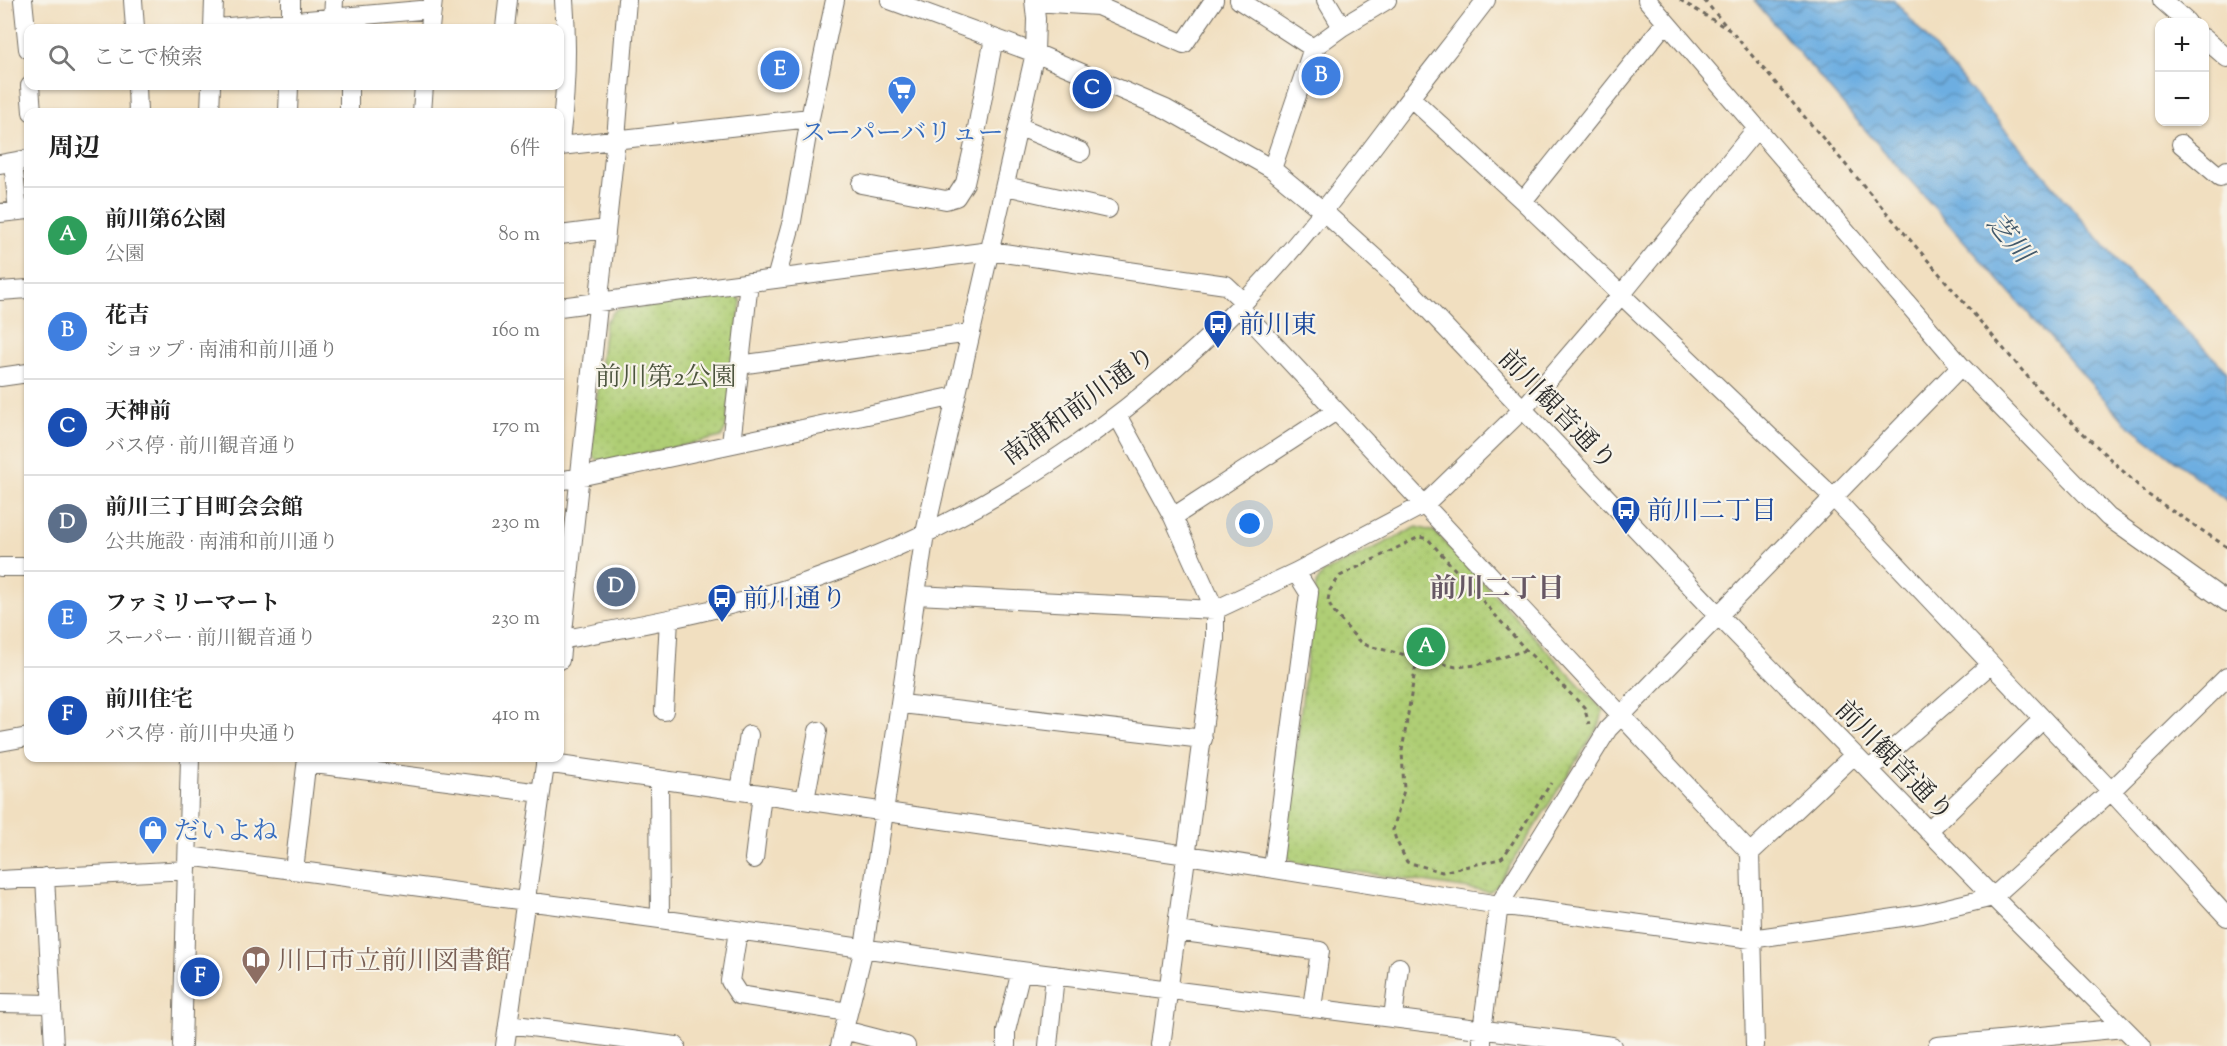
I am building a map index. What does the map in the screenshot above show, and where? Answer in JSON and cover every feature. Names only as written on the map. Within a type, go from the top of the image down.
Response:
[{"type":"street","points":[[23,0],[26,24]]},
{"type":"street","points":[[133,0],[135,24]]},
{"type":"street","points":[[213,0],[215,24]]},
{"type":"street","points":[[291,0],[291,24]]},
{"type":"street","points":[[505,24],[508,0]]},
{"type":"street","points":[[564,0],[567,38],[564,108]]},
{"type":"street","points":[[564,613],[616,139],[627,0]]},
{"type":"street","points":[[776,279],[792,221],[810,118],[835,0]]},
{"type":"street","name":"前川観音通り","points":[[890,0],[908,3],[1035,53],[1166,109],[1272,169],[1324,212],[1407,287],[1719,616],[1993,897],[2112,1034],[2142,1046]]},
{"type":"street","points":[[844,1029],[864,948],[902,704],[925,533],[1020,127],[1037,37],[1034,1],[1098,6],[1184,44],[1214,0]]},
{"type":"street","points":[[1239,0],[1313,48]]},
{"type":"street","points":[[1326,0],[1342,27]]},
{"type":"street","points":[[1272,169],[1313,48],[1342,27],[1387,0]]},
{"type":"street","name":"南浦和前川通り","points":[[564,638],[669,619],[819,579],[873,558],[925,533],[1054,460],[1156,384],[1242,304],[1324,212],[1486,0]]},
{"type":"street","points":[[1647,0],[1961,366],[2108,517],[2227,602]]},
{"type":"street","points":[[2163,0],[2183,18]]},
{"type":"street","points":[[297,24],[432,5],[430,24]]},
{"type":"street","points":[[1523,201],[1666,22]]},
{"type":"street","points":[[861,184],[946,200],[956,197],[965,183],[994,38]]},
{"type":"street","points":[[2209,42],[2227,58]]},
{"type":"street","points":[[30,90],[32,108]]},
{"type":"street","points":[[137,90],[138,108]]},
{"type":"street","points":[[210,108],[211,90]]},
{"type":"street","points":[[288,108],[289,90]]},
{"type":"street","points":[[349,90],[349,108]]},
{"type":"street","points":[[422,108],[424,90]]},
{"type":"street","points":[[1410,97],[1523,201],[1834,498],[2227,917]]},
{"type":"street","points":[[564,146],[810,118]]},
{"type":"street","points":[[1020,127],[1081,152]]},
{"type":"street","points":[[917,596],[1215,610],[1296,572],[1425,504],[1523,410],[1622,295],[1756,128]]},
{"type":"street","points":[[2181,144],[2220,177],[2227,170]]},
{"type":"street","points":[[14,162],[15,211]]},
{"type":"street","points":[[1006,186],[1108,209]]},
{"type":"street","points":[[564,234],[606,229]]},
{"type":"street","points":[[564,306],[990,251],[1226,285],[1336,411],[1750,852],[1755,1046]]},
{"type":"street","points":[[731,444],[748,282]]},
{"type":"street","points":[[0,291],[24,289]]},
{"type":"street","points":[[739,365],[970,333]]},
{"type":"street","points":[[1482,1038],[1499,905],[1608,729],[1961,366]]},
{"type":"street","points":[[0,377],[24,374]]},
{"type":"street","points":[[564,480],[956,396]]},
{"type":"street","points":[[1173,517],[1336,411]]},
{"type":"street","points":[[1117,415],[1173,517],[1215,610],[1215,639],[1203,738],[1161,1046]]},
{"type":"street","points":[[0,567],[24,567]]},
{"type":"street","points":[[1273,868],[1308,593],[1296,572]]},
{"type":"street","points":[[664,711],[669,619]]},
{"type":"street","points":[[1869,770],[1992,664]]},
{"type":"street","points":[[558,762],[658,779],[1273,868],[1499,905],[1751,939],[1922,914],[1993,897],[2111,791],[2227,677]]},
{"type":"street","points":[[902,704],[1203,738]]},
{"type":"street","points":[[1928,831],[2043,719]]},
{"type":"street","points":[[805,800],[818,731]]},
{"type":"street","points":[[740,791],[749,735]]},
{"type":"street","points":[[0,742],[24,737]]},
{"type":"street","points":[[1750,852],[1854,755]]},
{"type":"street","points":[[182,1046],[190,762]]},
{"type":"street","points":[[294,870],[307,762]]},
{"type":"street","points":[[321,762],[541,793]]},
{"type":"street","points":[[505,1046],[546,762]]},
{"type":"street","points":[[658,779],[660,919]]},
{"type":"street","points":[[754,859],[762,794]]},
{"type":"street","points":[[0,880],[187,863],[294,870],[660,919],[1021,971],[1393,1018],[1482,1038],[1612,1046]]},
{"type":"street","points":[[45,877],[54,1046]]},
{"type":"street","points":[[738,931],[730,981],[739,995],[844,1029],[906,1046]]},
{"type":"street","points":[[1177,931],[1320,951],[1312,1008]]},
{"type":"street","points":[[1393,1018],[1399,967]]},
{"type":"street","points":[[1006,1046],[1006,1031],[1021,971]]},
{"type":"street","points":[[1048,1046],[1055,975]]},
{"type":"street","points":[[0,1003],[51,1005]]},
{"type":"street","points":[[508,1024],[676,1046]]},
{"type":"street","points":[[1937,1046],[2112,1034]]},
{"type":"path","points":[[1680,0],[1731,31]]},
{"type":"path","points":[[1704,0],[2044,396],[2147,494],[2227,547]]},
{"type":"path","points":[[1526,650],[1477,665],[1456,668],[1368,645],[1358,640],[1332,610],[1328,600],[1330,590],[1340,576],[1419,537],[1428,539],[1526,650],[1584,707],[1589,724]]},
{"type":"path","points":[[1418,658],[1402,751],[1404,790],[1393,830],[1407,862],[1442,872],[1500,859],[1552,780]]},
{"type":"green space","name":"前川第2公園","points":[[735,294],[741,301],[726,429],[721,437],[602,463],[591,454],[605,323],[615,310]]},
{"type":"green space","points":[[1417,527],[1435,532],[1603,710],[1600,724],[1497,886],[1489,892],[1293,862],[1284,852],[1316,584],[1323,573]]},
{"type":"water","name":"芝川","points":[[1754,0],[1894,0],[2128,273],[2227,371],[2227,501],[2124,421],[1852,115]]},
{"type":"place","name":"ファミリーマート","points":[[780,70]]},
{"type":"place","name":"花吉","points":[[1321,76]]},
{"type":"place","name":"天神前","points":[[1092,89]]},
{"type":"place","name":"スーパーバリュー","points":[[902,116]]},
{"type":"place","name":"前川東","points":[[1218,350]]},
{"type":"place","name":"前川二丁目","points":[[1626,536]]},
{"type":"place","name":"前川三丁目町会会館","points":[[616,587]]},
{"type":"place","name":"前川通り","points":[[722,624]]},
{"type":"place","name":"前川第6公園","points":[[1426,647]]},
{"type":"place","name":"だいよね","points":[[153,856]]},
{"type":"place","name":"前川住宅","points":[[200,977]]},
{"type":"place","name":"川口市立前川図書館","points":[[256,986]]},
{"type":"district","name":"前川二丁目","points":[[1497,588]]}]
